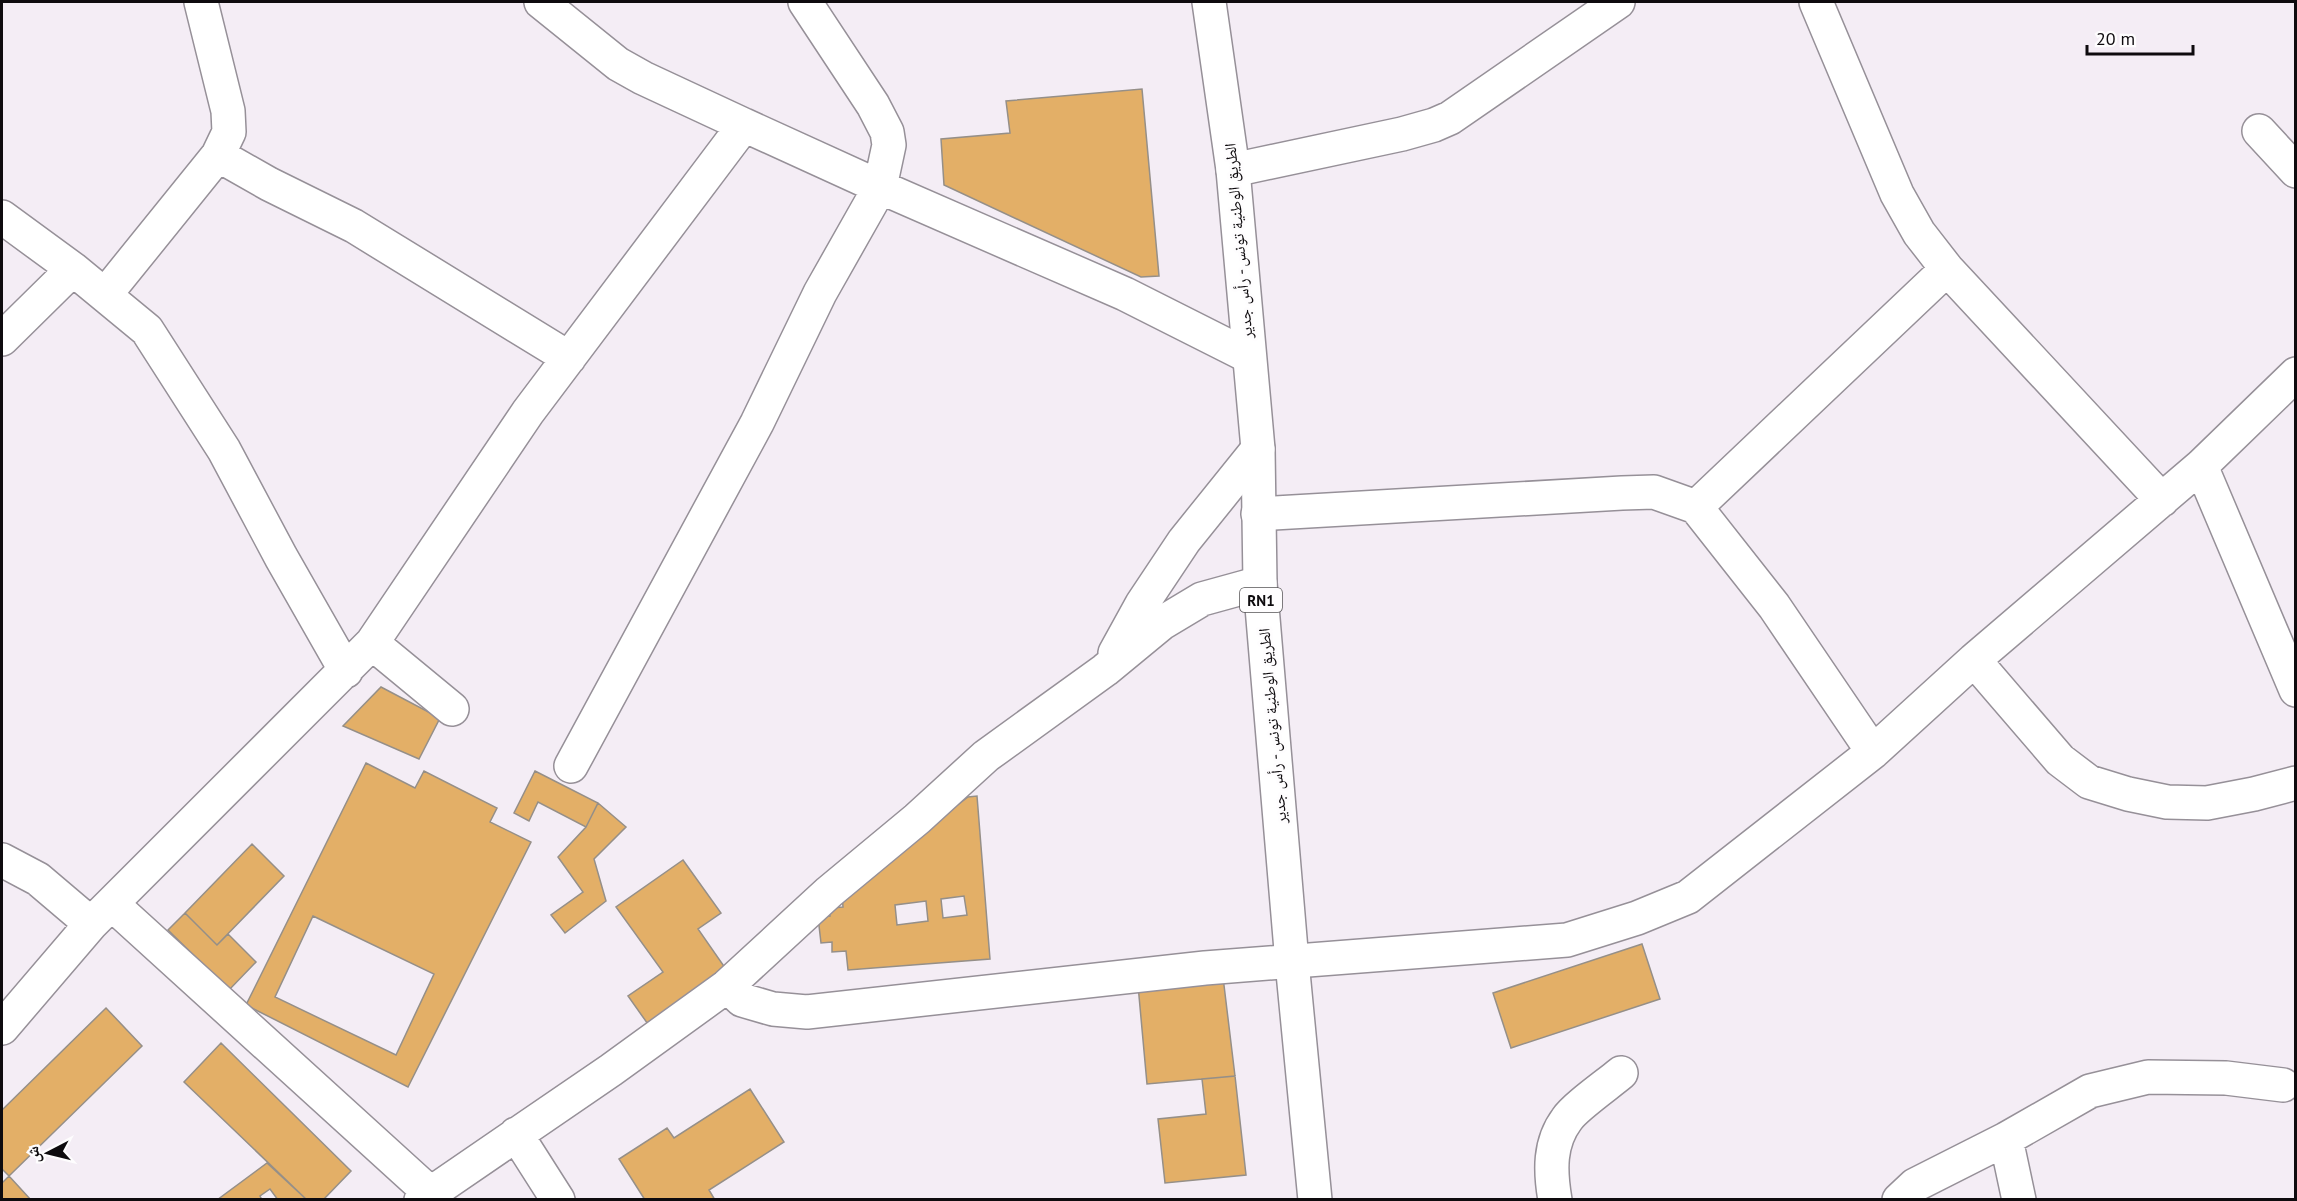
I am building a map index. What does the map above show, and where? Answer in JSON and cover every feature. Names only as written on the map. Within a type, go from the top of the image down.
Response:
[{"type":"street","points":[[105,295],[218,155],[229,132],[228,111],[201,2]]},
{"type":"street","points":[[541,2],[618,64],[643,78],[880,187],[1125,294],[1248,356]]},
{"type":"street","points":[[571,766],[757,423],[820,292],[880,187],[889,145],[887,132],[873,105],[805,2]]},
{"type":"street","name":"الطريق الوطنية تونس - رأس جدير","points":[[1209,2],[1233,170],[1258,449],[1260,583],[1315,1200]]},
{"type":"street","points":[[1233,170],[1434,125],[1450,118],[1618,2]]},
{"type":"street","points":[[1816,2],[1897,194],[1918,233],[1947,269],[2162,500]]},
{"type":"street","points":[[2,1028],[101,914],[372,643],[528,412],[744,125]]},
{"type":"street","points":[[2259,131],[2295,171]]},
{"type":"street","points":[[218,155],[269,184],[354,226],[569,358]]},
{"type":"street","points":[[2,217],[73,269],[147,330],[168,359],[224,450],[281,557],[346,671]]},
{"type":"street","points":[[2,339],[73,269]]},
{"type":"street","points":[[1696,507],[1947,269]]},
{"type":"street","points":[[727,986],[742,1000],[773,1009],[807,1012],[1205,968],[1567,940],[1637,918],[1688,897],[1874,752],[1974,660],[2201,466],[2295,374]]},
{"type":"street","points":[[1105,670],[1143,604],[1184,541],[1258,449]]},
{"type":"street","points":[[2201,466],[2295,690]]},
{"type":"street","points":[[1258,514],[1654,492],[1696,507],[1774,606],[1874,752]]},
{"type":"street","points":[[2,860],[101,914],[426,1196],[612,1070],[727,986],[829,892],[917,819],[986,756],[1105,670],[1162,623],[1202,599],[1260,583]]},
{"type":"street","points":[[372,643],[453,709]]},
{"type":"street","points":[[1974,660],[2060,760],[2089,782],[2128,794],[2167,802],[2207,802],[2254,794],[2295,783]]},
{"type":"street","points":[[1555,1200],[1551,1175],[1553,1149],[1567,1118],[1621,1073]]},
{"type":"street","points":[[1914,1195],[2090,1091],[2148,1077],[2216,1077],[2283,1085]]},
{"type":"street","points":[[516,1134],[558,1200]]},
{"type":"street","points":[[2006,1139],[2019,1200]]},
{"type":"building","points":[[1142,89],[1159,276],[1141,277],[944,185],[941,139],[1010,133],[1006,101]]},
{"type":"building","points":[[381,687],[440,718],[419,759],[343,726]]},
{"type":"building","points":[[366,763],[415,788],[424,771],[497,808],[490,822],[531,842],[408,1087],[246,1005]],"holes":[[[313,916],[434,974],[396,1055],[275,997]]]},
{"type":"building","points":[[535,771],[598,803],[586,827],[538,802],[529,821],[514,813]]},
{"type":"building","points":[[977,796],[990,959],[848,970],[846,951],[832,952],[832,942],[821,943],[818,917],[830,916],[829,908],[843,907],[842,893],[968,797]],"holes":[[[964,896],[967,915],[943,918],[941,899]],[[926,901],[928,921],[897,925],[895,905]]]},
{"type":"building","points":[[598,803],[626,827],[594,859],[606,901],[565,933],[551,915],[583,892],[558,857],[586,827]]},
{"type":"building","points":[[252,844],[284,876],[217,945],[185,913]]},
{"type":"building","points":[[683,860],[721,913],[698,929],[728,972],[650,1027],[628,996],[663,972],[616,907]]},
{"type":"building","points":[[185,913],[217,945],[228,934],[256,962],[229,990],[168,930]]},
{"type":"building","points":[[1642,944],[1660,999],[1511,1048],[1493,993]]},
{"type":"building","points":[[1223,977],[1235,1076],[1147,1084],[1138,985]]},
{"type":"building","points":[[106,1008],[142,1046],[9,1176],[2,1169],[2,1110]]},
{"type":"building","points":[[221,1043],[351,1171],[323,1200],[307,1200],[184,1082]]},
{"type":"building","points":[[1235,1076],[1246,1175],[1165,1183],[1158,1119],[1206,1114],[1202,1079]]},
{"type":"building","points":[[750,1089],[784,1142],[709,1190],[715,1200],[645,1200],[619,1159],[667,1128],[674,1138]]},
{"type":"building","points":[[267,1163],[307,1200],[278,1200],[270,1189],[260,1196],[262,1200],[217,1200]]},
{"type":"building","points":[[9,1176],[31,1200],[2,1200],[2,1183]]}]
